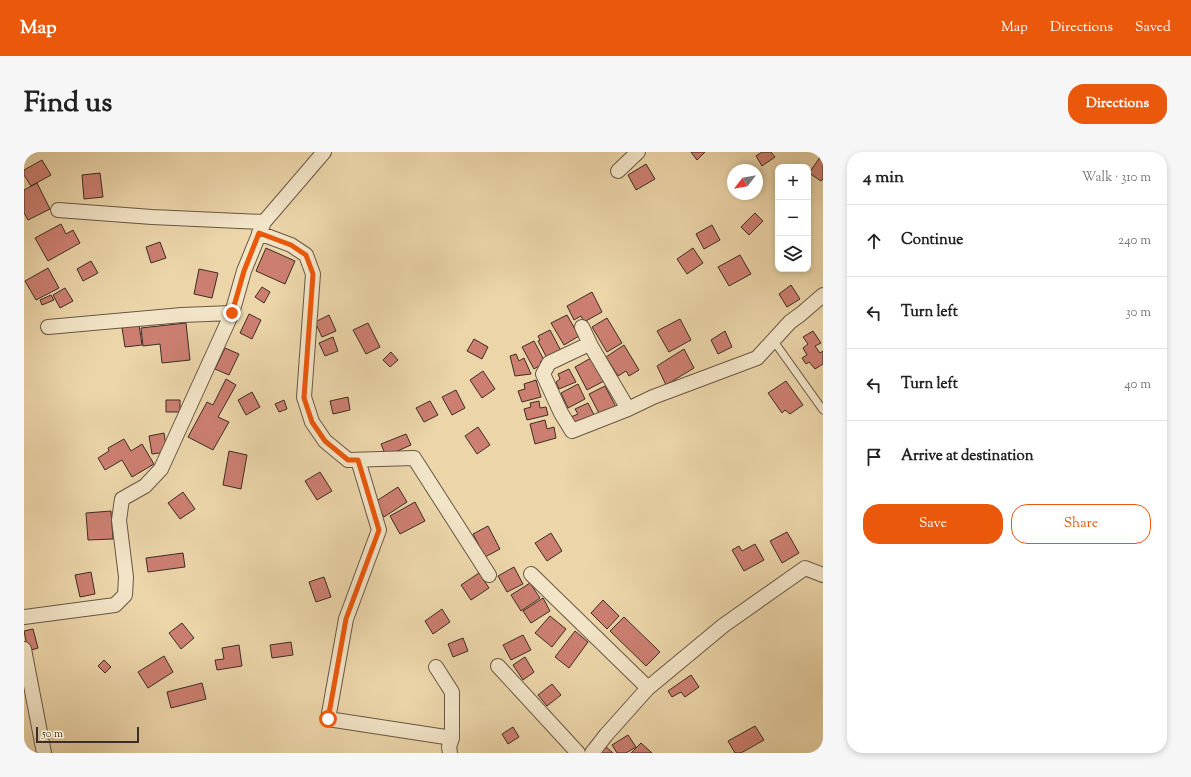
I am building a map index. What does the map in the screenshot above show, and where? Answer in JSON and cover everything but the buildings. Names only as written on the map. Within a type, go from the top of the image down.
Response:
[{"type":"street","points":[[24,617],[115,605],[125,595],[126,577],[119,520],[122,499],[145,486],[162,468],[232,313],[244,271],[262,228],[324,152]]},
{"type":"street","points":[[618,171],[638,152]]},
{"type":"street","points":[[58,210],[152,217],[262,228],[306,255],[313,274],[304,398],[312,422],[325,441],[348,460],[414,458],[489,575]]},
{"type":"street","points":[[590,346],[587,345],[549,363],[543,374],[561,413],[572,430],[628,409],[653,397],[757,358],[790,322],[802,314],[823,295]]},
{"type":"street","points":[[48,327],[182,315],[232,313]]},
{"type":"street","points":[[582,327],[590,346],[628,409]]},
{"type":"street","points":[[358,460],[379,530],[346,619],[328,719],[452,738]]},
{"type":"street","points":[[592,753],[648,688],[724,625],[805,568],[823,575]]},
{"type":"street","points":[[531,574],[648,688]]},
{"type":"street","points":[[24,649],[44,753]]},
{"type":"street","points":[[498,666],[578,753]]},
{"type":"street","points":[[436,667],[452,692],[452,738],[449,747],[450,753]]},
{"type":"lane","points":[[773,340],[823,410]]},
{"type":"route","points":[[232,313],[244,271],[259,233],[291,245],[306,255],[313,274],[304,398],[312,422],[325,441],[335,451],[348,460],[358,460],[379,530],[346,619],[336,666],[328,719]]}]
